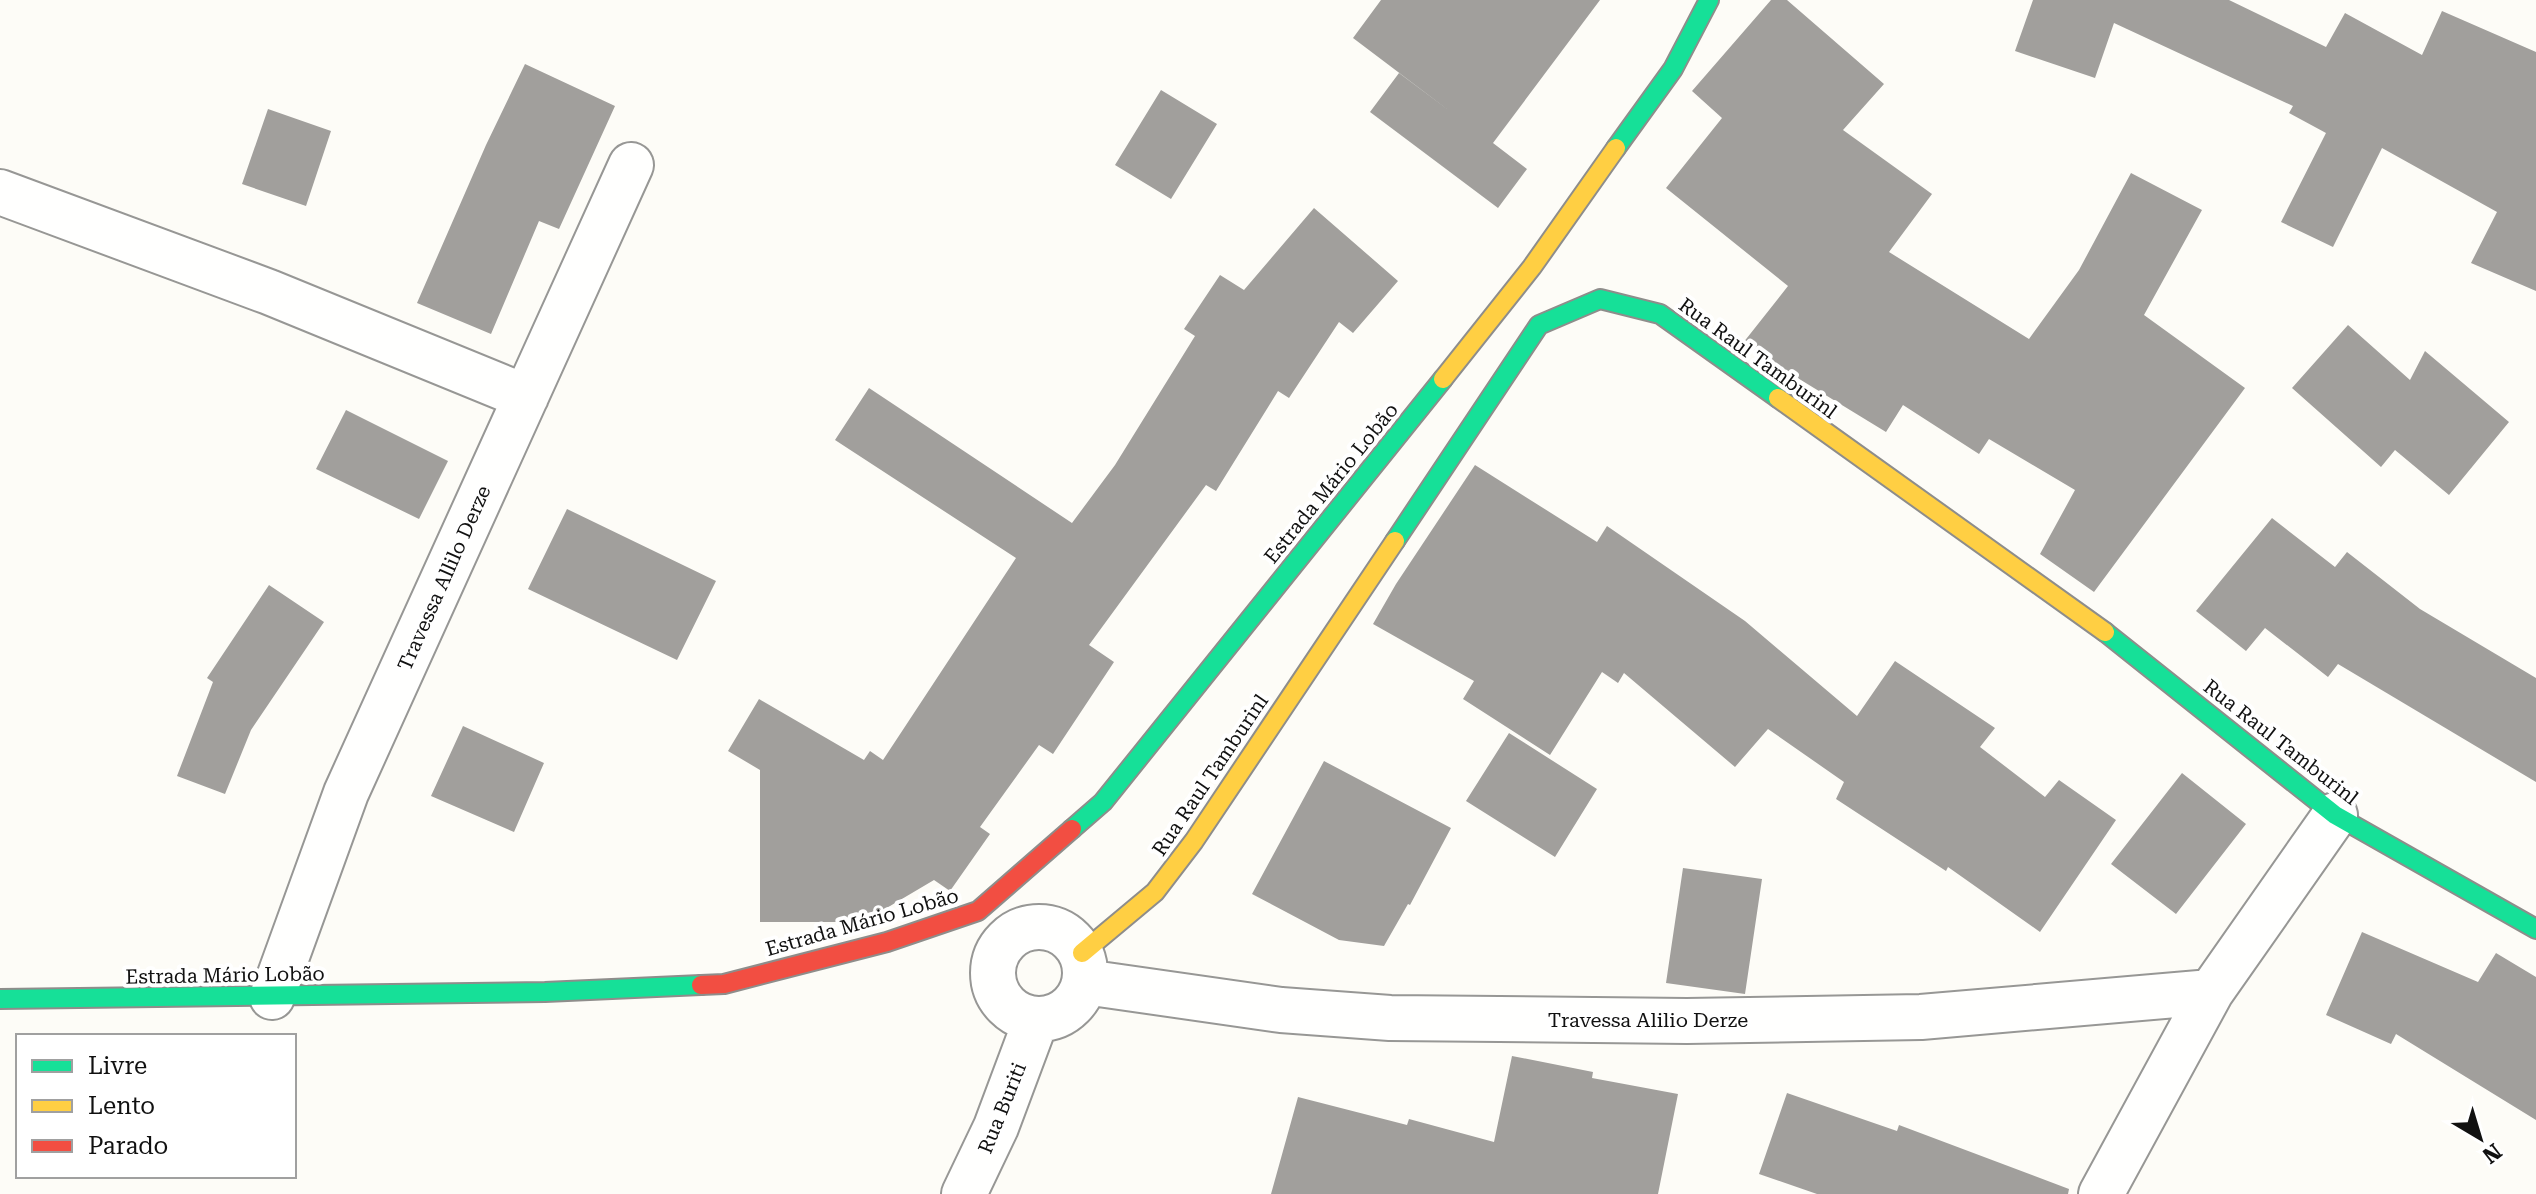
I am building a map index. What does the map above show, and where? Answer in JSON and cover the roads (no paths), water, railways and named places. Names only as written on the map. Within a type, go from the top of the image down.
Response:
[{"type":"street","name":"Estrada Mário Lobão","points":[[0,999],[545,992],[724,984],[887,942],[991,927],[1103,802],[1532,267],[1673,69],[1709,0]]},
{"type":"street","name":"Travessa Allilo Derze","points":[[272,997],[346,793],[631,165]]},
{"type":"street","points":[[0,192],[269,292],[526,397]]},
{"type":"street","name":"Rua Raul Tamburinl","points":[[1084,968],[1155,892],[1194,841],[1539,325],[1600,299],[1660,314],[2121,643],[2335,815],[2536,929]]},
{"type":"street","points":[[2101,1194],[2211,992],[2335,815]]},
{"type":"street","points":[[1046,926],[1066,935],[1084,968],[1076,1002],[1058,1015],[1036,1020],[1012,1012],[995,992],[991,927],[1022,929],[1046,926]]},
{"type":"street","name":"Travessa Alilio Derze","points":[[1084,968],[1281,1010],[1390,1018],[1671,1021],[1921,1017],[2211,992]]},
{"type":"street","name":"Rua Buriti","points":[[964,1194],[996,1127],[1036,1020]]}]
